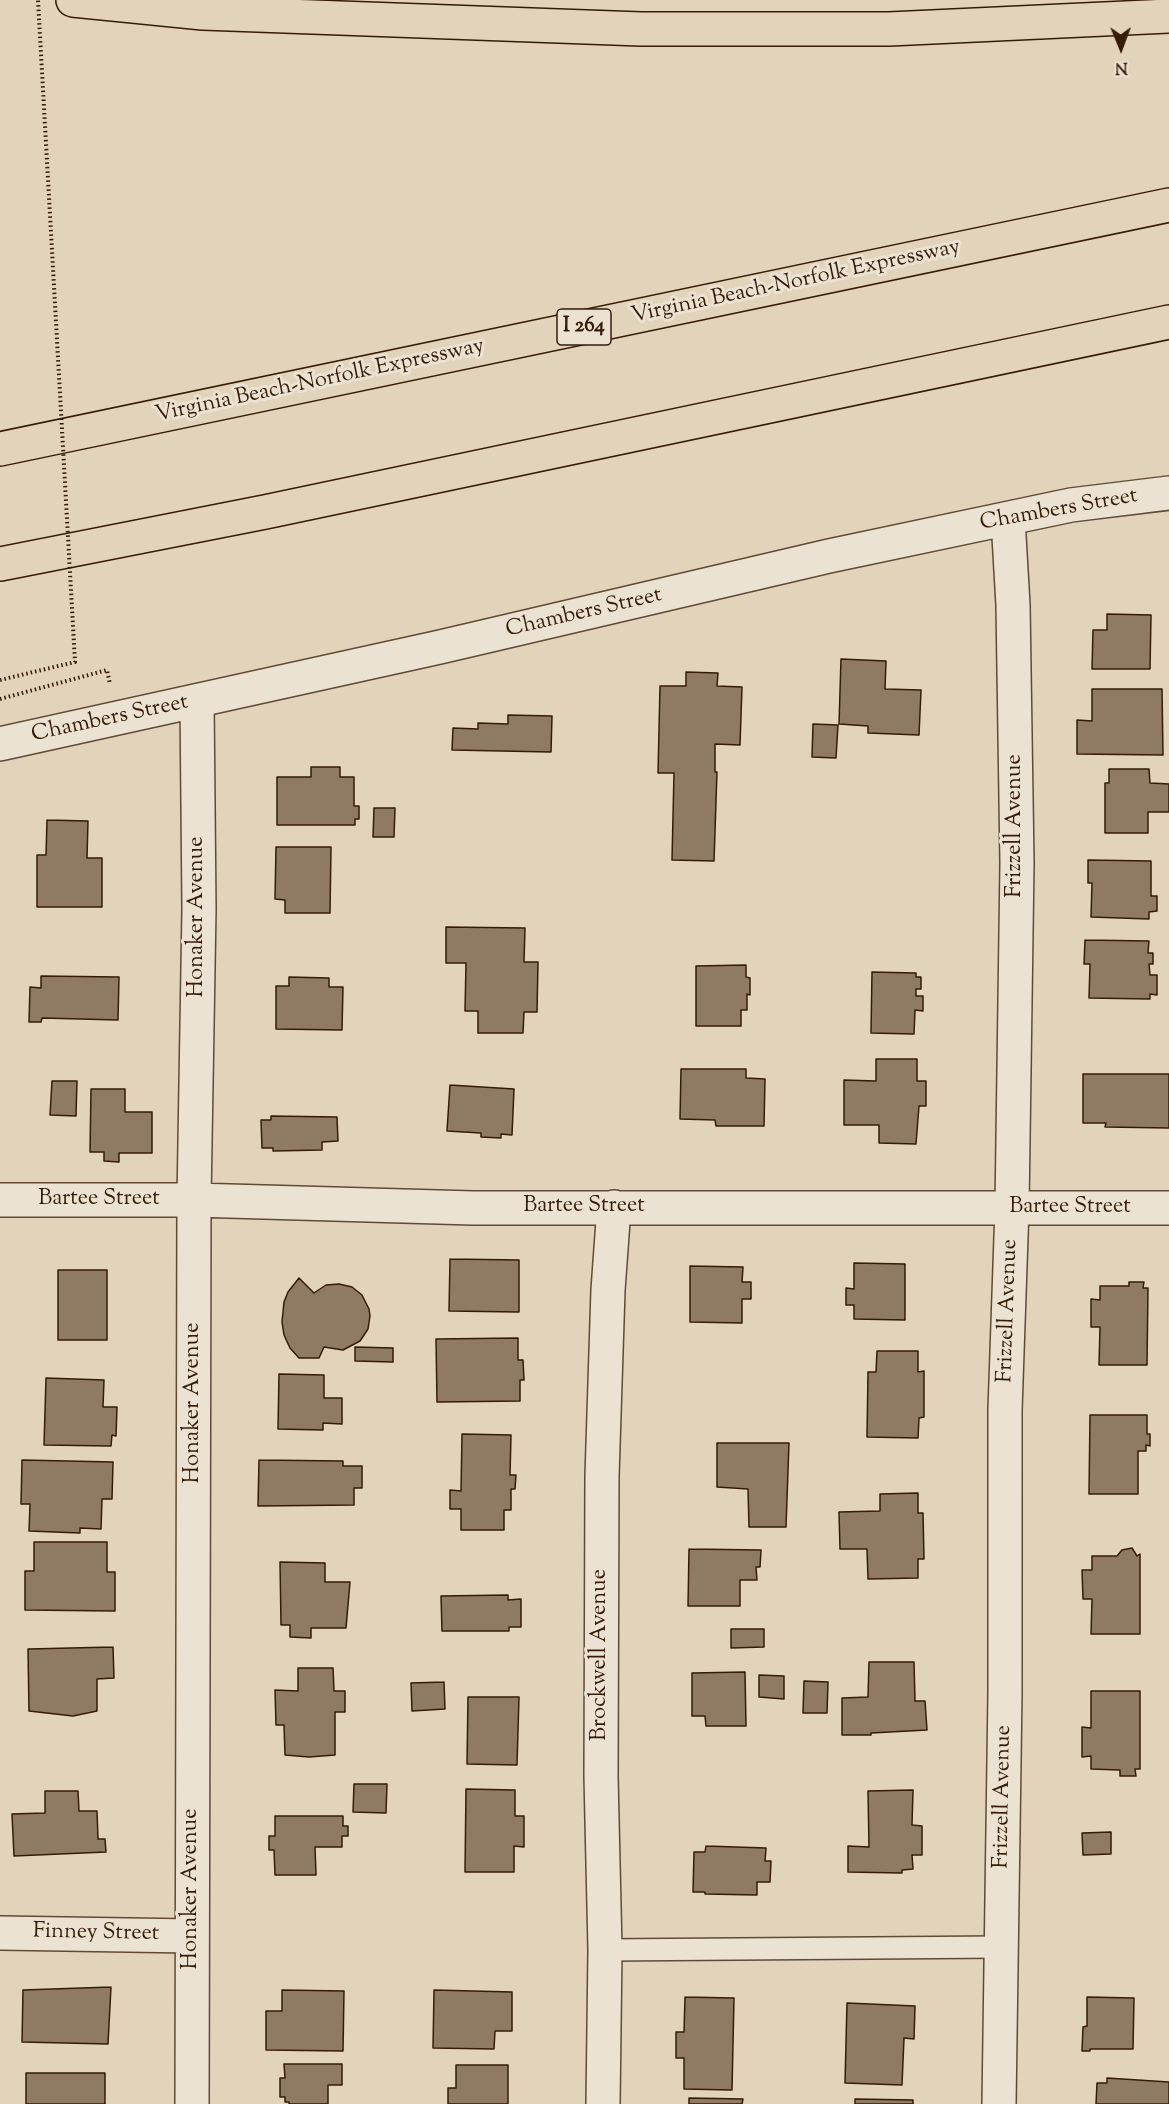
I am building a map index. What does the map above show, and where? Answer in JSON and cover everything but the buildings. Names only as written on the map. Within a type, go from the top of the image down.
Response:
[{"type":"highway","points":[[73,0],[203,13],[641,29],[889,29],[1169,16]]},
{"type":"highway","name":"Virginia Beach-Norfolk Expressway","points":[[0,448],[1169,205]]},
{"type":"highway","points":[[0,564],[277,510],[1169,322]]},
{"type":"street","name":"Chambers Street","points":[[0,744],[829,556],[1071,505],[1169,493]]},
{"type":"street","name":"Frizzell Avenue","points":[[999,2104],[1005,1692],[1005,1410],[1012,1208],[1017,862],[1013,604],[1008,519]]},
{"type":"street","name":"Honaker Avenue","points":[[192,2104],[194,1200],[199,909],[196,701]]},
{"type":"street","name":"Bartee Street","points":[[0,1200],[194,1200],[473,1208],[1169,1208]]},
{"type":"street","name":"Brockwell Avenue","points":[[603,2104],[605,1950],[601,1776],[602,1476],[608,1290],[614,1207]]},
{"type":"street","name":"Finney Street","points":[[0,1933],[192,1936]]},
{"type":"lane","points":[[605,1950],[1002,1947]]},
{"type":"path","points":[[0,680],[75,662],[38,0]]},
{"type":"path","points":[[0,699],[107,670],[117,719]]}]
